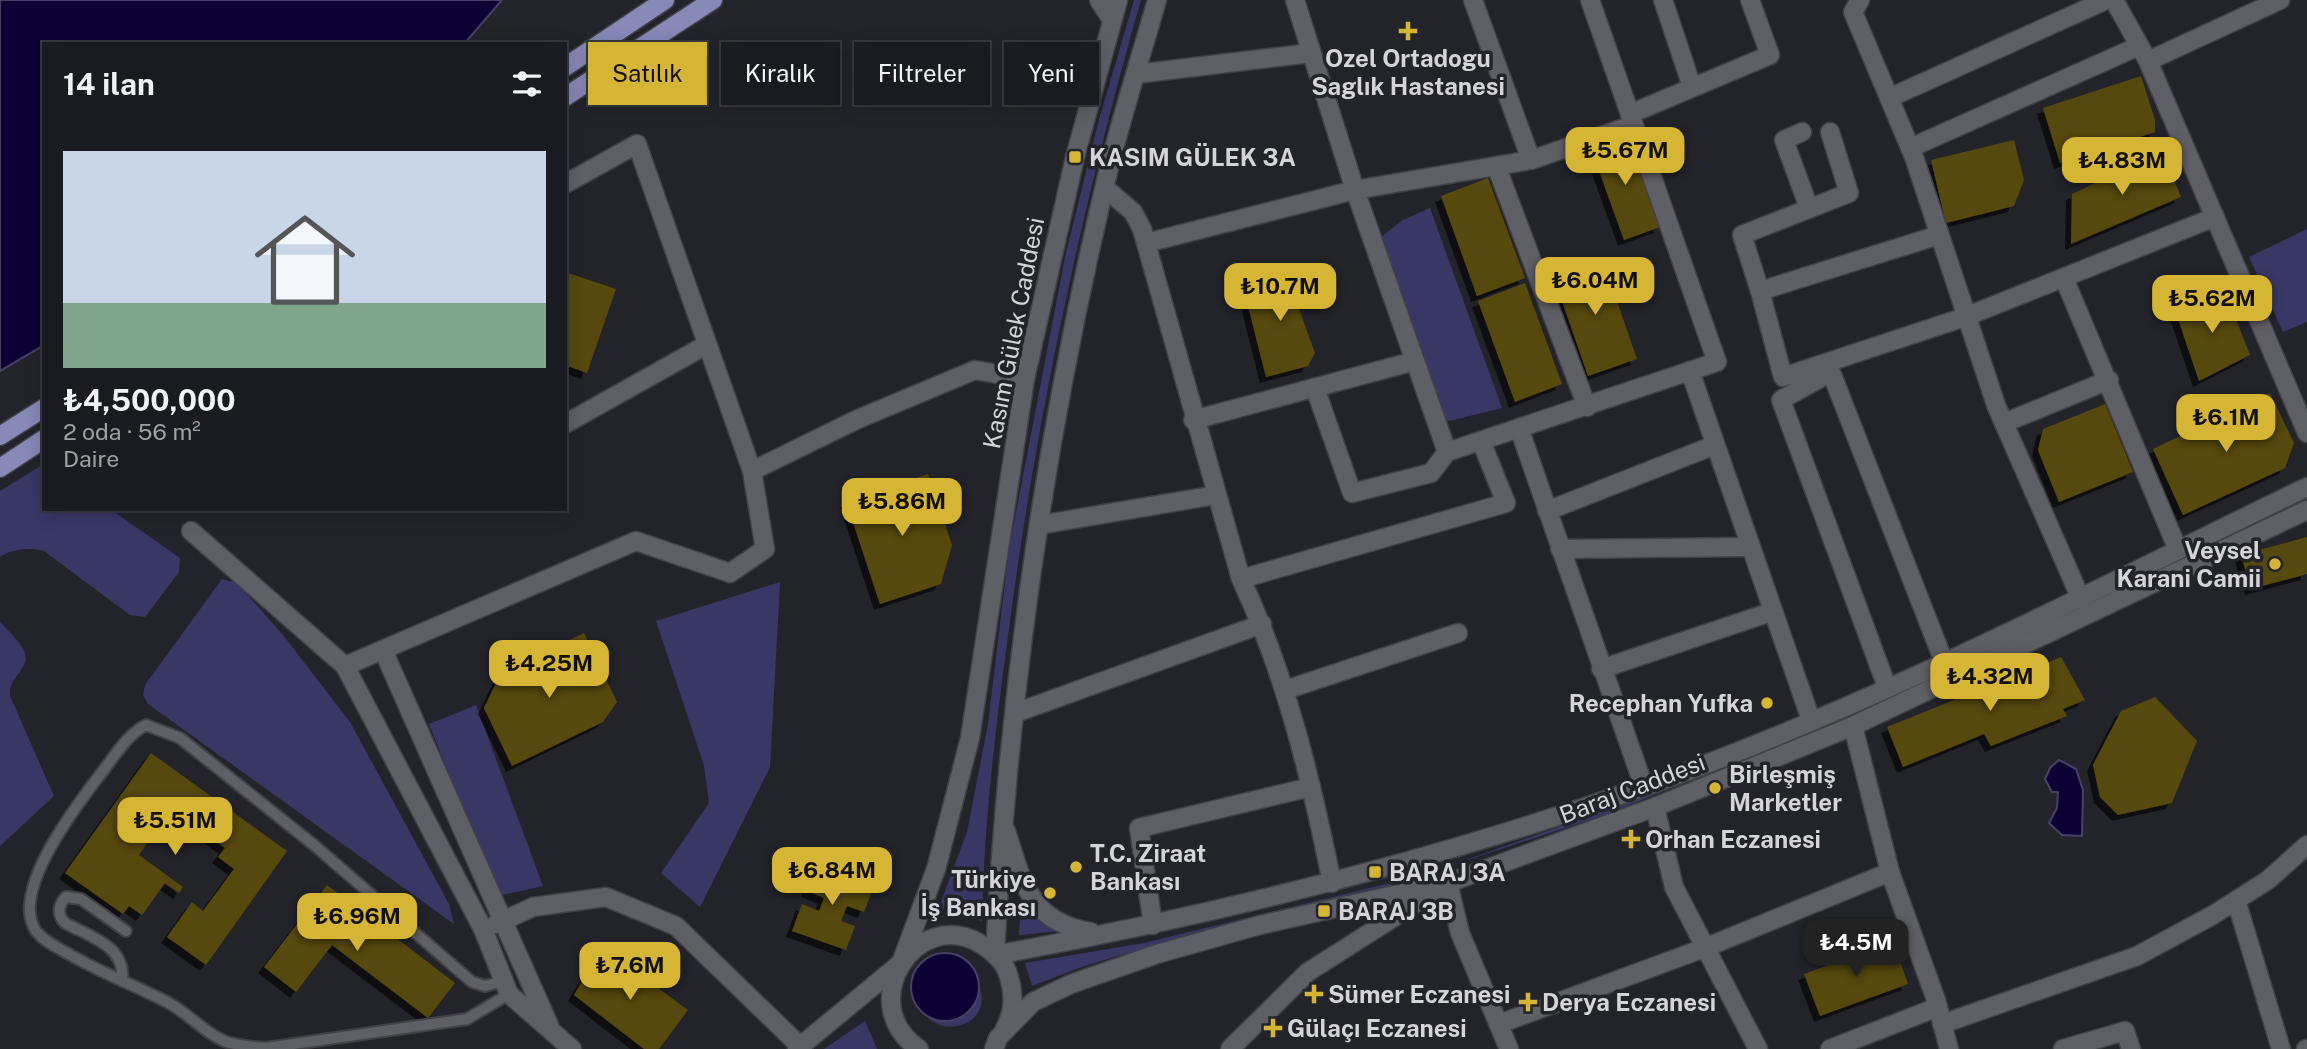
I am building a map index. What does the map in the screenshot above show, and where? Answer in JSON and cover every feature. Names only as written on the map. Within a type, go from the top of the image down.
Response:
[{"type":"main road","points":[[567,65],[666,0]]},
{"type":"main road","points":[[567,96],[713,0]]},
{"type":"main road","points":[[0,436],[42,409]]},
{"type":"main road","points":[[0,468],[42,440]]},
{"type":"street","points":[[1099,0],[1112,20]]},
{"type":"street","name":"Kasım Gülek Caddesi","points":[[908,1047],[896,1024],[890,1004],[892,982],[936,869],[970,738],[1025,379],[1075,157],[1118,0]]},
{"type":"street","points":[[995,955],[1002,818],[1039,525],[1072,341],[1105,188],[1157,0]]},
{"type":"street","points":[[1295,0],[1355,190],[1447,452]]},
{"type":"street","points":[[1473,0],[1531,160]]},
{"type":"street","points":[[1315,388],[1352,493],[1431,473],[1447,452],[1717,362],[1590,0]]},
{"type":"street","points":[[1663,0],[1692,87]]},
{"type":"street","points":[[1146,243],[1355,190],[1497,168],[1531,160],[1631,120],[1692,87],[1770,55],[1750,0]]},
{"type":"street","points":[[1860,0],[1853,12],[1910,148],[1965,317],[2004,423],[2081,599]]},
{"type":"street","points":[[1889,98],[2106,0]]},
{"type":"street","points":[[2114,0],[2143,54],[2307,433]]},
{"type":"street","points":[[1910,148],[2280,0]]},
{"type":"street","points":[[1136,74],[1311,53]]},
{"type":"street","points":[[1802,132],[1784,140],[1810,208]]},
{"type":"street","points":[[1830,132],[1849,193],[1742,235],[1783,377],[1965,317],[2215,217]]},
{"type":"street","points":[[345,666],[636,541],[730,573],[765,549],[752,471],[637,144],[567,183]]},
{"type":"street","points":[[1497,168],[1587,407]]},
{"type":"street","points":[[1105,188],[1133,212],[1146,243],[1241,579],[1262,624],[1285,690],[1311,787],[1332,883]]},
{"type":"street","points":[[1760,291],[1939,235]]},
{"type":"street","points":[[2064,278],[2178,550]]},
{"type":"street","points":[[567,423],[706,345]]},
{"type":"street","points":[[1194,420],[1415,361]]},
{"type":"street","points":[[752,471],[858,419],[975,370],[1025,379]]},
{"type":"street","points":[[1690,371],[1811,720]]},
{"type":"street","points":[[1887,687],[1782,400],[1831,372],[1944,662]]},
{"type":"street","points":[[2004,423],[2109,380]]},
{"type":"street","points":[[1519,428],[1644,787]]},
{"type":"street","points":[[1241,579],[1506,503],[1481,441]]},
{"type":"street","points":[[1547,511],[1715,445]]},
{"type":"street","name":"Baraj Caddesi","points":[[995,955],[1153,925],[1332,883],[1472,845],[1644,787],[1811,720],[1944,662],[2081,599],[2307,487]]},
{"type":"street","points":[[1039,525],[1216,495]]},
{"type":"street","name":"Baraj Caddesi","points":[[993,1045],[1033,1002],[1071,984],[1157,954],[1260,925],[1448,883],[1655,807],[1853,726],[2307,510]]},
{"type":"street","points":[[191,531],[345,666],[483,929],[506,988],[572,1049]]},
{"type":"street","points":[[1560,549],[1750,547]]},
{"type":"street","points":[[1601,668],[1771,611]]},
{"type":"street","points":[[1016,713],[1262,624]]},
{"type":"street","points":[[1285,690],[1458,633]]},
{"type":"street","points":[[383,650],[552,1031]]},
{"type":"street","points":[[1853,726],[1890,872],[1949,1049]]},
{"type":"street","points":[[1153,925],[1139,828],[1311,787]]},
{"type":"street","points":[[1655,807],[1674,887],[1758,1049]]},
{"type":"street","points":[[1002,818],[1021,880],[1040,911],[1068,928],[1103,934]]},
{"type":"street","points":[[1830,1049],[2137,956],[2268,880],[2307,845]]},
{"type":"street","points":[[1499,1024],[1707,947],[1890,872]]},
{"type":"street","points":[[1230,1049],[1308,972],[1448,883],[1460,933],[1509,1049]]},
{"type":"street","points":[[483,929],[533,906],[606,897],[676,926],[799,1048],[901,963],[915,947],[935,938],[956,936],[975,940],[1004,965],[1012,983],[1013,1002],[1009,1021],[993,1045]]},
{"type":"street","points":[[2236,900],[2281,1049]]},
{"type":"street","points":[[2063,1049],[2125,1031],[2131,1049]]},
{"type":"lane","points":[[146,725],[180,738],[314,845],[472,982],[506,988],[467,1019],[306,1045],[265,1048],[220,1044],[170,1003],[79,960],[37,932],[31,919],[32,901],[41,868],[58,829],[126,741],[146,725]]},
{"type":"lane","points":[[122,981],[123,969],[116,951],[65,923],[60,917],[59,907],[66,897],[78,897],[126,931]]},
{"type":"shaded area","points":[[0,0],[502,0],[466,42],[42,42],[42,346],[0,371]]},
{"type":"shaded area","points":[[1134,0],[1141,0],[1080,236],[1032,475],[995,743],[985,849],[982,921],[939,907],[967,832],[988,724],[1009,549],[1065,257],[1098,123]]},
{"type":"shaded area","points":[[1430,208],[1502,408],[1445,422],[1380,238],[1403,220]]},
{"type":"shaded area","points":[[2307,229],[2307,322],[2283,332],[2249,257]]},
{"type":"shaded area","points":[[42,465],[42,511],[113,511],[180,558],[179,572],[145,617],[130,615],[44,551],[21,549],[0,557],[0,491]]},
{"type":"shaded area","points":[[2307,497],[2307,501],[2033,633],[1853,714],[1610,813],[1395,884],[1234,922],[1087,965],[1032,986],[1025,963],[1144,943],[1394,882],[1449,866],[1609,809],[1766,747]]},
{"type":"shaded area","points":[[222,579],[237,583],[283,635],[350,722],[449,904],[454,924],[148,704],[143,695],[145,685]]},
{"type":"shaded area","points":[[780,582],[770,767],[700,907],[661,873],[709,803],[704,766],[656,621]]},
{"type":"shaded area","points":[[0,622],[18,642],[25,655],[23,667],[12,683],[10,696],[54,796],[0,846]]},
{"type":"shaded area","points":[[476,705],[543,886],[498,896],[429,724]]},
{"type":"shaded area","points":[[2059,760],[2076,769],[2083,790],[2082,836],[2062,835],[2049,823],[2057,808],[2058,792],[2052,792],[2045,779],[2050,768]]},
{"type":"shaded area","points":[[1021,899],[1040,921],[1060,931],[1019,935]]},
{"type":"shaded area","points":[[945,953],[958,956],[969,963],[976,974],[979,987],[976,1000],[969,1011],[958,1018],[945,1021],[932,1018],[921,1011],[914,1000],[911,987],[914,974],[921,963],[932,956]]},
{"type":"shaded area","points":[[973,976],[981,993],[981,1006],[974,1017],[964,1024],[951,1027],[937,1024],[926,1016],[918,1001]]},
{"type":"shaded area","points":[[865,1021],[877,1049],[824,1049]]},
{"type":"building","points":[[2141,76],[2155,120],[2155,132],[2060,163],[2043,108]]},
{"type":"building","points":[[1626,133],[1660,227],[1624,240],[1590,146]]},
{"type":"building","points":[[2014,140],[2024,180],[2014,206],[1946,223],[1931,160]]},
{"type":"building","points":[[2162,152],[2181,197],[2071,244],[2072,194]]},
{"type":"building","points":[[1488,178],[1525,278],[1477,296],[1441,196]]},
{"type":"building","points":[[1602,258],[1637,359],[1588,376],[1553,275]]},
{"type":"building","points":[[1301,266],[1294,295],[1315,353],[1308,366],[1266,377],[1248,306],[1256,276]]},
{"type":"building","points":[[567,273],[616,289],[587,373],[567,366]]},
{"type":"building","points":[[1525,283],[1562,384],[1515,402],[1478,301]]},
{"type":"building","points":[[2224,289],[2250,355],[2199,381],[2176,313]]},
{"type":"building","points":[[2270,393],[2294,443],[2285,468],[2183,515],[2153,449]]},
{"type":"building","points":[[2105,404],[2133,472],[2059,502],[2038,450],[2043,429]]},
{"type":"building","points":[[928,474],[952,545],[941,584],[880,604],[846,501]]},
{"type":"building","name":"Veysel Karani Camii","points":[[2307,537],[2307,574],[2251,589],[2241,555]]},
{"type":"building","points":[[584,633],[617,702],[603,722],[512,766],[484,708],[501,673]]},
{"type":"building","points":[[2061,657],[2085,700],[2063,709],[2067,716],[1991,746],[1984,734],[1903,767],[1887,727]]},
{"type":"building","points":[[2155,697],[2197,741],[2172,803],[2118,815],[2100,797],[2093,765],[2121,711]]},
{"type":"building","points":[[151,753],[287,851],[206,965],[167,937],[192,902],[203,911],[234,869],[218,857],[225,848],[170,809],[163,818],[147,807],[133,825],[151,838],[139,855],[183,887],[179,893],[165,883],[142,915],[129,906],[123,914],[65,873]]},
{"type":"building","points":[[816,865],[874,886],[864,912],[847,906],[841,921],[855,926],[846,950],[792,931],[802,904],[819,911],[824,898],[807,891]]},
{"type":"building","points":[[327,885],[455,983],[428,1018],[332,945],[296,992],[264,967]]},
{"type":"building","points":[[1893,942],[1908,984],[1820,1016],[1804,974]]},
{"type":"building","points":[[602,947],[688,1010],[659,1049],[644,1049],[574,995]]},
{"type":"place","name":"Ozel Ortadogu Saglık Hastanesi","points":[[1408,31]]},
{"type":"place","name":"KASIM GÜLEK 3A","points":[[1075,157]]},
{"type":"place","name":"Veysel Karani Camii","points":[[2275,564]]},
{"type":"place","name":"Recephan Yufka","points":[[1767,703]]},
{"type":"place","name":"Birleşmiş Marketler","points":[[1715,788]]},
{"type":"place","name":"Orhan Eczanesi","points":[[1631,839]]},
{"type":"place","name":"T.C. Ziraat Bankası","points":[[1076,867]]},
{"type":"place","name":"BARAJ 3A","points":[[1375,872]]},
{"type":"place","name":"Türkiye İş Bankası","points":[[1050,893]]},
{"type":"place","name":"BARAJ 3B","points":[[1324,911]]},
{"type":"place","name":"Sümer Eczanesi","points":[[1314,994]]},
{"type":"place","name":"Derya Eczanesi","points":[[1528,1002]]},
{"type":"place","name":"Gülaçı Eczanesi","points":[[1273,1028]]}]
